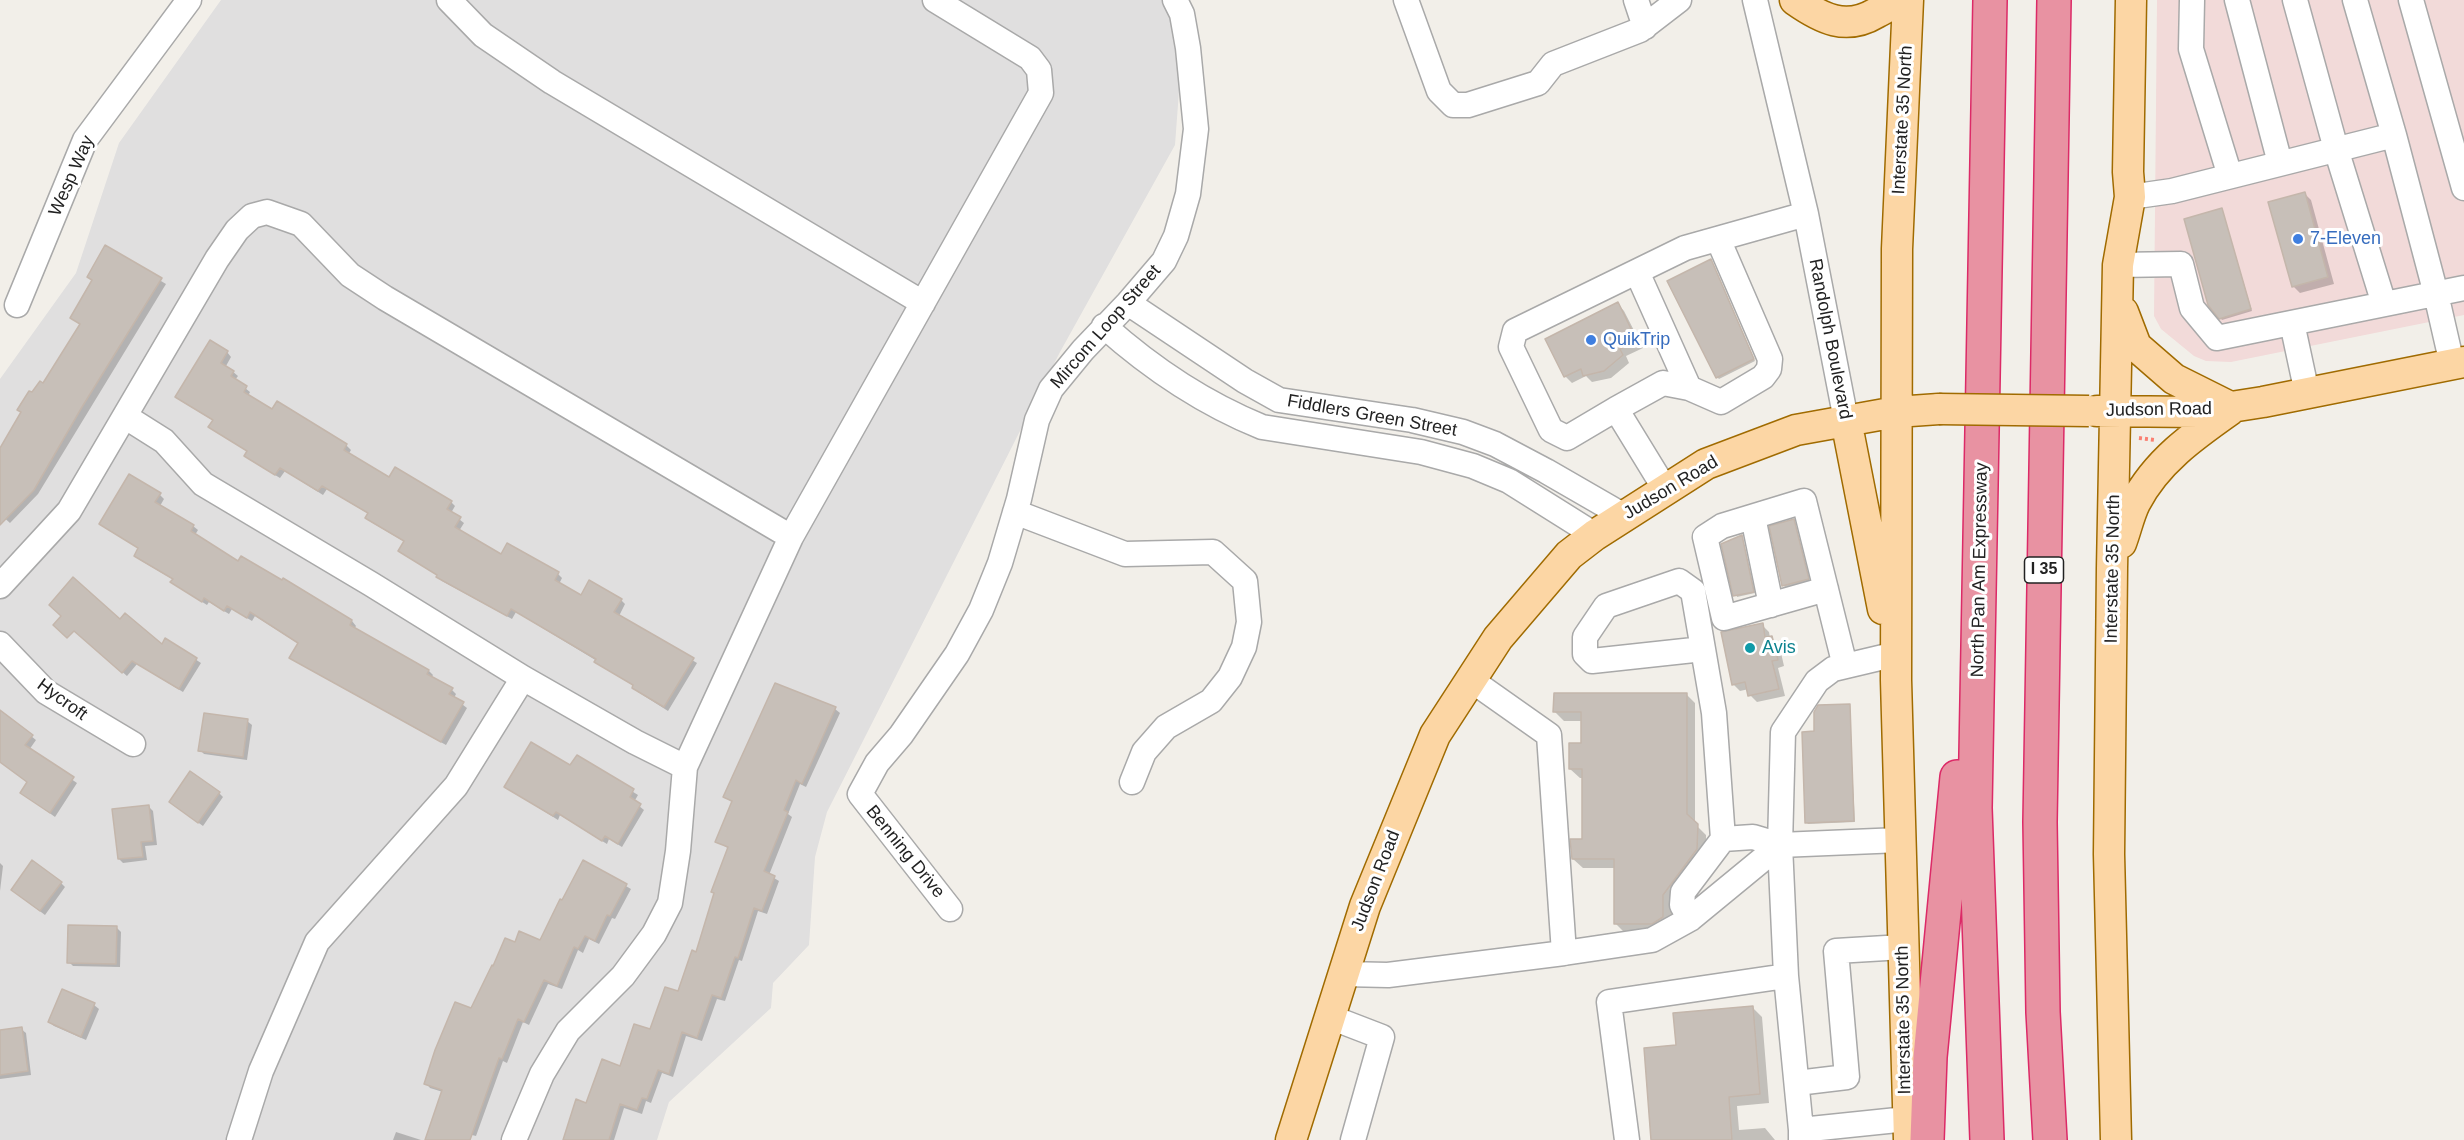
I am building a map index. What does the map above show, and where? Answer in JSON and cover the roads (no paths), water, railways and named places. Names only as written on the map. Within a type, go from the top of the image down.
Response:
[{"type":"highway","name":"North Pan Am Expressway","points":[[1987,1140],[1975,808],[1990,0]]},
{"type":"highway","name":"I 35","points":[[2050,1140],[2043,1012],[2040,822],[2054,0]]},
{"type":"highway","points":[[1914,1133],[1929,1067],[1935,992],[1981,570]]},
{"type":"main road","points":[[1795,0],[1809,10],[1838,22],[1862,21],[1896,0]]},
{"type":"main road","name":"Interstate 35 North","points":[[1908,0],[1897,249],[1894,668],[1903,947],[1914,1133]]},
{"type":"main road","name":"Interstate 35 North","points":[[2116,1140],[2109,854],[2112,568],[2102,411],[2118,298],[2118,265],[2130,197],[2128,172],[2131,0]]},
{"type":"main road","points":[[2112,568],[2135,503],[2165,460],[2193,435],[2233,407],[2174,379],[2136,346],[2118,298]]},
{"type":"main road","name":"Judson Road","points":[[1291,1140],[1365,906],[1435,735],[1498,638],[1562,563],[1595,535],[1706,464],[1796,430],[1846,420],[1896,412],[1939,409],[2199,412],[2458,363]]},
{"type":"main road","name":"Randolph Boulevard","points":[[1846,420],[1894,668]]},
{"type":"street","name":"Wesp Way","points":[[17,305],[85,140],[189,0]]},
{"type":"street","points":[[449,0],[483,35],[552,82],[923,303]]},
{"type":"street","points":[[513,1140],[542,1074],[568,1031],[622,976],[654,934],[670,903],[678,851],[685,767],[792,537],[1041,93],[1039,70],[1030,58],[935,0]]},
{"type":"street","name":"Mircom Loop Street","points":[[860,794],[877,763],[901,735],[957,654],[981,610],[1000,563],[1037,420],[1051,389],[1104,326],[1128,303],[1164,261],[1176,237],[1188,194],[1196,129],[1188,48],[1182,14],[1175,0]]},
{"type":"street","points":[[1406,0],[1439,91],[1453,105],[1468,105],[1539,82],[1553,64],[1645,27],[1679,0]]},
{"type":"street","points":[[1636,0],[1645,27]]},
{"type":"street","name":"Randolph Boulevard","points":[[1755,0],[1806,214],[1846,420]]},
{"type":"street","points":[[2192,0],[2191,49],[2230,176]]},
{"type":"street","points":[[2237,0],[2280,163]]},
{"type":"street","points":[[2295,0],[2336,149],[2384,304]]},
{"type":"street","points":[[2355,0],[2436,294],[2458,363]]},
{"type":"street","points":[[2411,0],[2464,188]]},
{"type":"street","points":[[2130,197],[2172,191],[2394,135]]},
{"type":"street","points":[[0,586],[69,511],[217,259],[244,223],[252,216],[267,212],[301,224],[350,275],[385,298],[792,537]]},
{"type":"street","points":[[1718,239],[1770,358],[1769,369],[1763,377],[1721,402],[1689,388],[1663,383],[1567,438],[1551,430],[1511,347],[1515,331],[1685,248],[1806,214]]},
{"type":"street","points":[[2118,265],[2181,264],[2192,308],[2217,338],[2464,288]]},
{"type":"street","points":[[1637,272],[1689,388]]},
{"type":"street","name":"Fiddlers Green Street","points":[[1128,303],[1245,381],[1279,400],[1412,420],[1463,432],[1495,444],[1624,516]]},
{"type":"street","points":[[2292,323],[2307,393]]},
{"type":"street","name":"Fiddlers Green Street","points":[[1104,326],[1137,356],[1203,399],[1262,427],[1421,452],[1473,466],[1509,480],[1595,535]]},
{"type":"street","points":[[1616,409],[1665,489]]},
{"type":"street","points":[[126,417],[164,441],[203,484],[523,678],[635,742],[685,767]]},
{"type":"street","points":[[1826,589],[1724,618],[1705,537],[1722,526],[1804,501],[1826,589],[1845,666]]},
{"type":"street","points":[[1015,512],[1125,554],[1213,552],[1245,581],[1249,622],[1244,647],[1230,677],[1211,701],[1166,727],[1144,752],[1132,782]]},
{"type":"street","points":[[1753,517],[1771,605]]},
{"type":"street","points":[[1690,919],[1682,905],[1683,892],[1723,839],[1714,713],[1703,649],[1693,591],[1679,581],[1606,606],[1586,637],[1585,654],[1592,661],[1703,649]]},
{"type":"street","name":"Hycroft","points":[[0,644],[46,692],[133,744]]},
{"type":"street","points":[[1894,668],[1845,666],[1833,669],[1817,681],[1783,732],[1780,845],[1786,976],[1801,1135],[1914,1133]]},
{"type":"street","points":[[239,1140],[261,1071],[317,942],[456,786],[523,678]]},
{"type":"street","points":[[1471,680],[1549,735],[1564,953]]},
{"type":"street","name":"Benning Drive","points":[[860,794],[950,909]]},
{"type":"street","points":[[1723,839],[1753,837],[1780,845],[1900,840]]},
{"type":"street","points":[[1343,974],[1389,975],[1652,940],[1690,919],[1780,845]]},
{"type":"street","points":[[1797,1083],[1847,1077],[1836,951],[1903,947]]},
{"type":"street","points":[[1627,1140],[1609,1002],[1786,976]]},
{"type":"street","points":[[1330,1017],[1382,1037],[1353,1140]]},
{"type":"place","name":"7-Eleven","points":[[2298,239]]},
{"type":"place","name":"QuikTrip","points":[[1591,340]]},
{"type":"place","name":"Avis","points":[[1750,648]]}]
